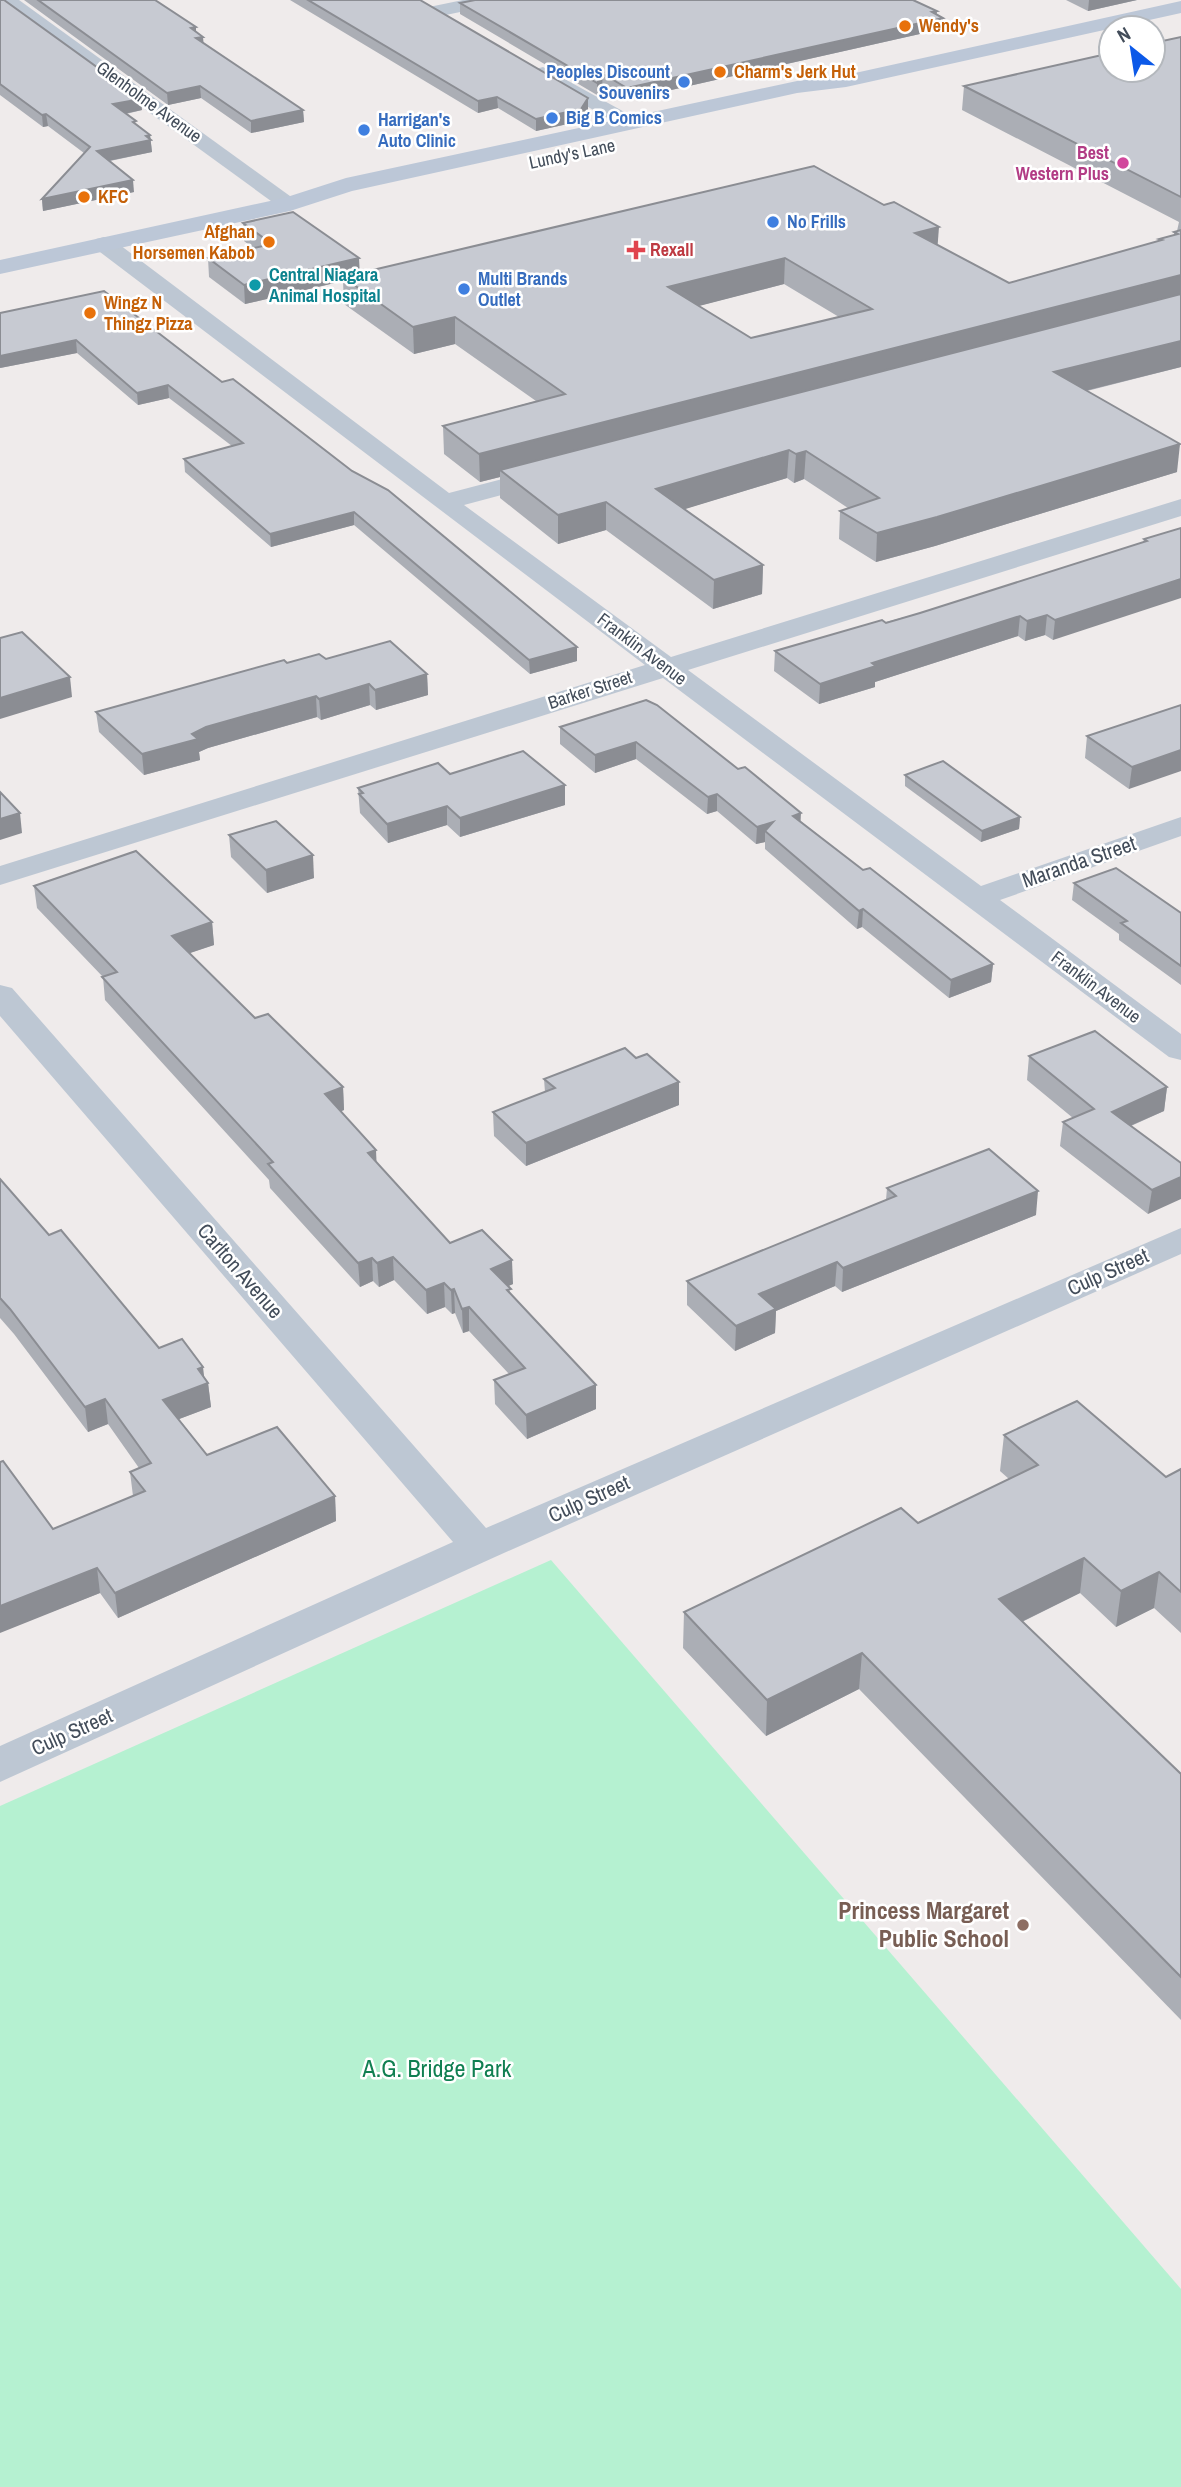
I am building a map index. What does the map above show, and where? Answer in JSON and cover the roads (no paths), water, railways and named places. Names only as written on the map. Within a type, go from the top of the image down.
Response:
[{"type":"main road","name":"Lundy's Lane","points":[[290,204],[346,185],[797,87],[846,81],[1181,7]]},
{"type":"main road","name":"Lundy's Lane","points":[[0,267],[290,204],[341,198],[585,151],[825,95],[846,81]]},
{"type":"street","name":"Glenholme Avenue","points":[[7,0],[290,204]]},
{"type":"street","points":[[416,0],[459,24]]},
{"type":"street","points":[[436,11],[492,0]]},
{"type":"street","points":[[527,63],[631,123]]},
{"type":"street","name":"Franklin Avenue","points":[[104,244],[444,502],[1181,1050]]},
{"type":"street","points":[[444,502],[578,467]]},
{"type":"street","name":"Barker Street","points":[[0,876],[665,666],[1181,507]]},
{"type":"street","name":"Maranda Street","points":[[977,898],[1181,826]]},
{"type":"street","name":"Carlton Avenue","points":[[0,995],[480,1547]]},
{"type":"street","name":"Culp Street","points":[[0,1765],[480,1547],[1181,1240]]},
{"type":"place","name":"Wendy's","points":[[905,26]]},
{"type":"place","name":"Charm's Jerk Hut","points":[[720,72]]},
{"type":"place","name":"Peoples Discount Souvenirs","points":[[684,82]]},
{"type":"place","name":"Big B Comics","points":[[552,118]]},
{"type":"place","name":"Harrigan's Auto Clinic","points":[[364,130]]},
{"type":"place","name":"Best Western Plus","points":[[1123,163]]},
{"type":"place","name":"KFC","points":[[84,197]]},
{"type":"place","name":"No Frills","points":[[773,222]]},
{"type":"place","name":"Afghan Horsemen Kabob","points":[[269,242]]},
{"type":"place","name":"Rexall","points":[[636,250]]},
{"type":"place","name":"Central Niagara Animal Hospital","points":[[255,285]]},
{"type":"place","name":"Multi Brands Outlet","points":[[464,289]]},
{"type":"place","name":"Wingz N Thingz Pizza","points":[[90,313]]},
{"type":"place","name":"Princess Margaret Public School","points":[[1023,1925]]},
{"type":"park label","name":"A.G. Bridge Park","points":[[437,2069]]}]
